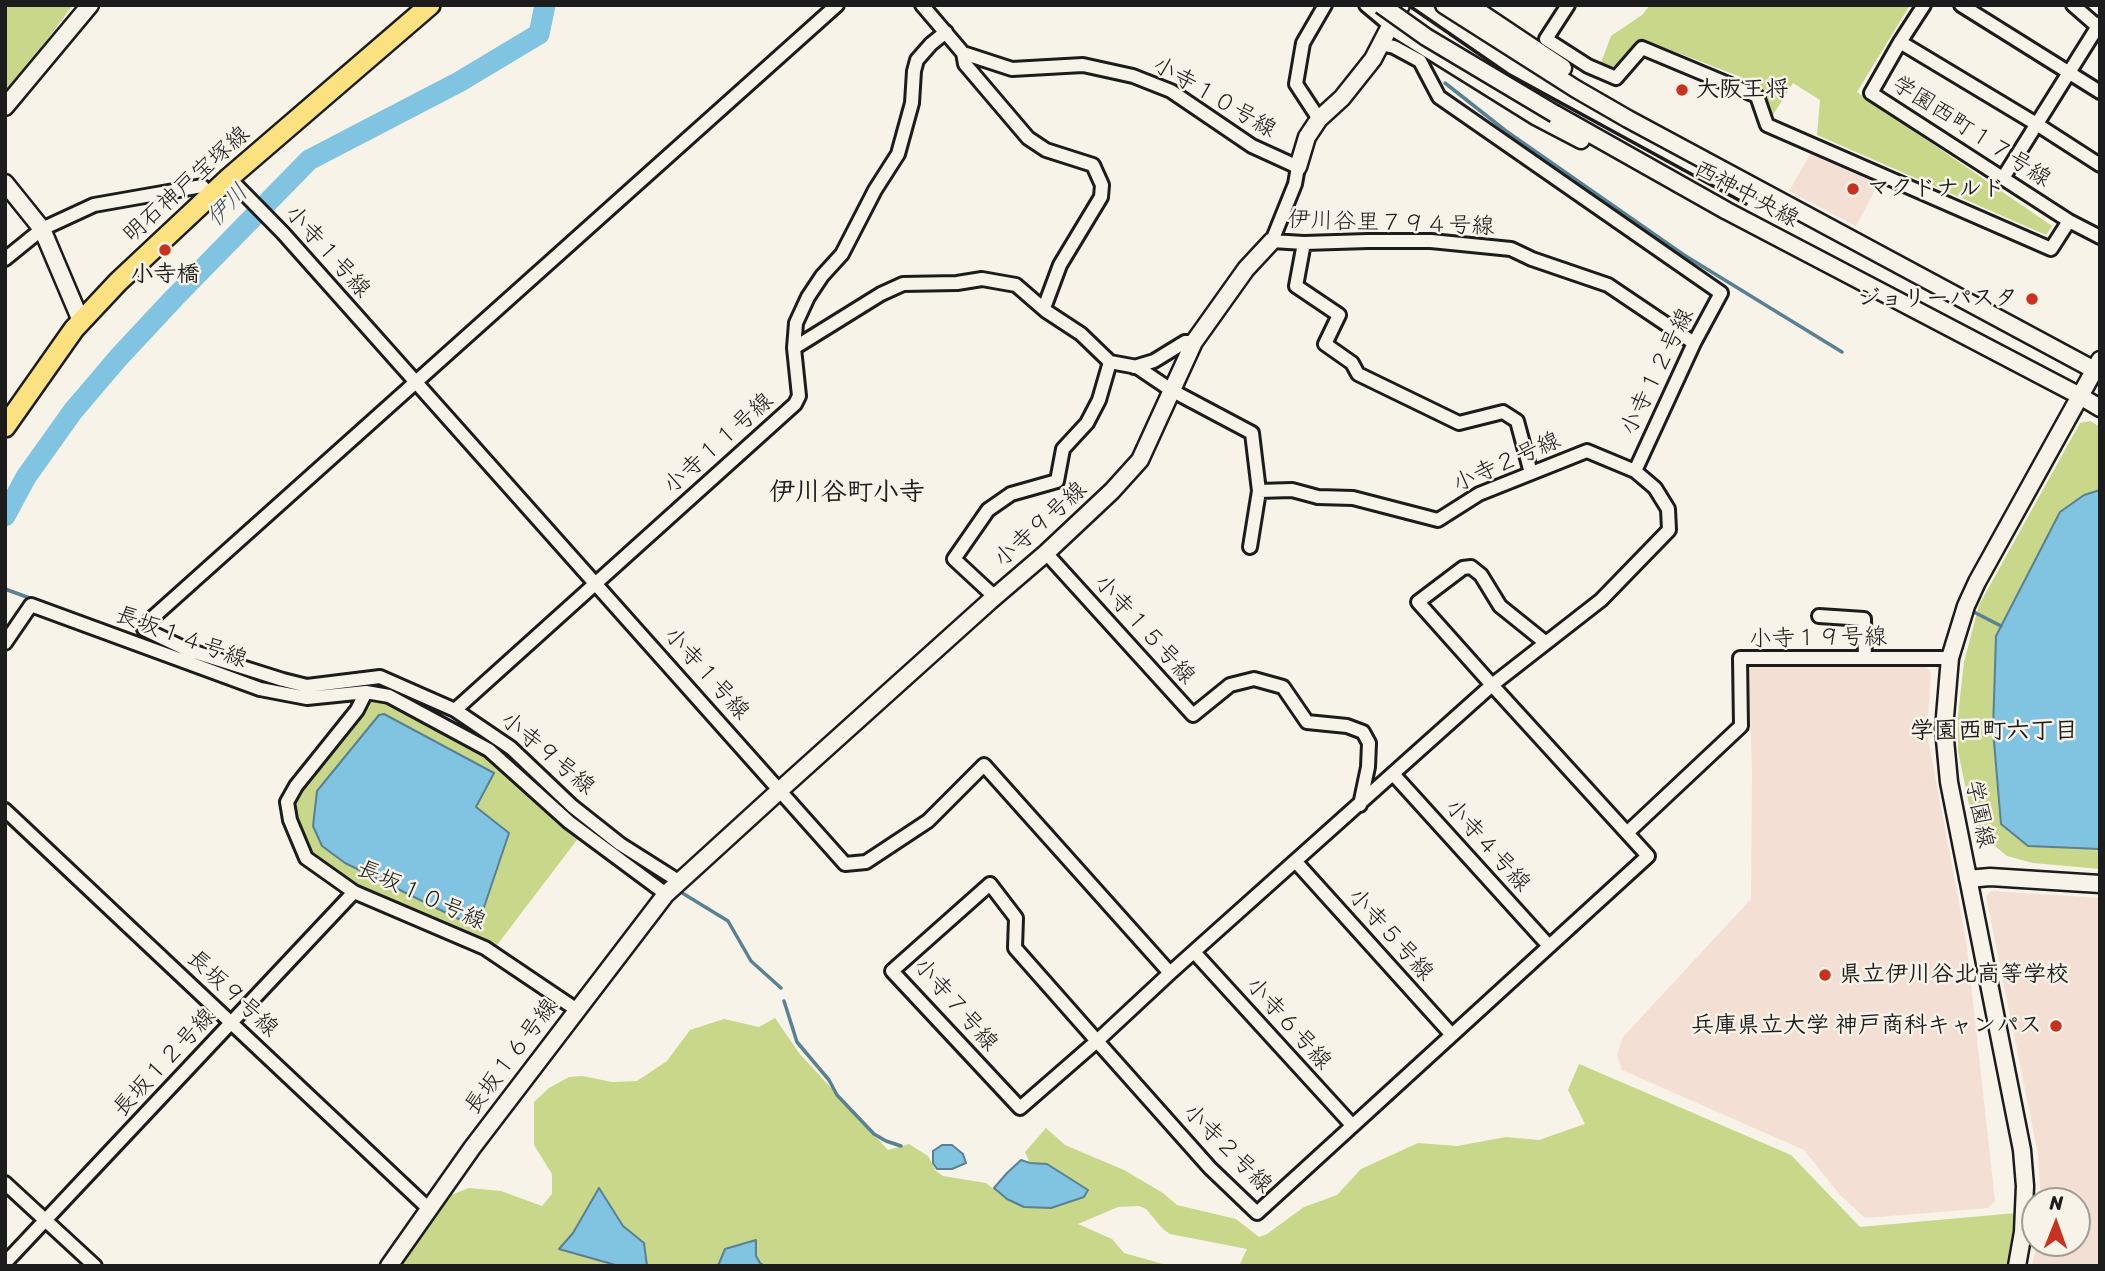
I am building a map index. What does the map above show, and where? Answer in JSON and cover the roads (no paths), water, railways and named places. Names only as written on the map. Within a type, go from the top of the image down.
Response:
[{"type":"main road","name":"明石神戸宝塚線","points":[[5,427],[81,321],[118,282],[210,195],[235,184],[430,5]]},
{"type":"street","points":[[5,107],[90,5]]},
{"type":"street","points":[[139,637],[150,620],[837,5]]},
{"type":"street","points":[[922,5],[963,53],[965,64],[1028,138],[1045,150],[1093,165],[1102,185],[1101,197],[1060,265],[1044,309]]},
{"type":"street","points":[[1319,119],[1296,84],[1303,43],[1325,5]]},
{"type":"street","points":[[1366,5],[1391,26],[1536,117],[1653,177],[1727,211]]},
{"type":"street","name":"西神中央線","points":[[1381,5],[1426,37],[1555,114],[1727,211],[2100,408]]},
{"type":"street","name":"小寺９号線","points":[[139,637],[307,686],[380,677],[455,710],[511,748],[519,766],[620,844],[680,882],[1046,553],[1112,491],[1140,460],[1194,342],[1246,269],[1272,241],[1295,184],[1307,137],[1319,119],[1342,98],[1373,59],[1401,5]]},
{"type":"street","name":"西神中央線","points":[[1444,5],[1576,89],[1698,157],[2098,367]]},
{"type":"street","points":[[1469,5],[1698,157]]},
{"type":"street","points":[[1568,5],[1546,39],[1588,66],[1616,78],[1642,48],[1757,96],[1767,125],[2051,249],[2069,221]]},
{"type":"street","name":"学園西町１７号線","points":[[1924,5],[1871,93],[2069,221],[2100,237]]},
{"type":"street","points":[[1961,5],[2100,92]]},
{"type":"street","points":[[2003,178],[2098,24],[2073,5]]},
{"type":"street","name":"小寺１１号線","points":[[455,710],[795,404],[799,396],[794,348],[796,323],[822,276],[842,254],[875,190],[898,154],[912,103],[917,60],[946,32]]},
{"type":"street","points":[[1900,42],[2100,165]]},
{"type":"street","name":"小寺１２号線","points":[[1381,44],[1394,47],[1420,61],[1439,97],[1721,293],[1694,343],[1635,471]]},
{"type":"street","name":"小寺１０号線","points":[[963,53],[1012,69],[1083,65],[1133,76],[1171,91],[1252,146],[1298,167]]},
{"type":"street","points":[[5,183],[42,229],[81,321]]},
{"type":"street","name":"小寺１号線","points":[[235,184],[283,233],[845,864],[866,862],[928,821],[984,765],[1170,973]]},
{"type":"street","points":[[5,259],[42,229],[94,205],[202,186],[210,195]]},
{"type":"street","name":"伊川谷里７９４号線","points":[[1272,241],[1431,241],[1511,249],[1608,285],[1694,343]]},
{"type":"street","points":[[1304,243],[1296,286],[1339,315],[1325,344],[1352,363],[1357,374],[1459,423],[1503,412],[1517,421],[1531,473]]},
{"type":"street","points":[[794,348],[881,294],[903,284],[957,283],[982,279],[1016,285],[1044,309],[1081,334],[1110,362],[1134,366],[1154,361],[1185,342],[1194,342]]},
{"type":"street","points":[[995,597],[954,559],[988,510],[1011,494],[1057,481],[1063,449],[1087,423],[1099,400],[1110,362]]},
{"type":"street","points":[[1134,366],[1171,390],[1252,433],[1259,491],[1250,547]]},
{"type":"street","name":"学園線","points":[[2017,1266],[2023,1232],[2025,1186],[2022,1150],[1949,782],[1944,729],[1950,658],[1966,606],[1977,582],[2098,367]]},
{"type":"street","name":"小寺２号線","points":[[1259,491],[1292,490],[1318,497],[1353,498],[1438,520],[1479,494],[1587,451],[1635,471],[1655,488],[1668,509],[1669,530],[1601,600],[1492,685],[1097,1041],[1210,1168],[1257,1213],[1648,856],[1492,685]]},
{"type":"street","name":"小寺１５号線","points":[[1046,553],[1193,715],[1230,685],[1254,678],[1283,687],[1307,722],[1347,726],[1363,732],[1369,743],[1368,767],[1359,805]]},
{"type":"street","points":[[1492,685],[1418,602],[1463,568],[1471,567],[1481,575],[1500,606],[1546,643]]},
{"type":"street","name":"長坂１４号線","points":[[5,643],[31,605],[139,637],[260,689],[307,698],[366,692]]},
{"type":"street","points":[[1819,616],[1864,619],[1866,658]]},
{"type":"street","name":"小寺１９号線","points":[[1628,832],[1741,726],[1740,658],[1950,658]]},
{"type":"street","points":[[366,692],[389,696],[519,766],[569,822],[666,894]]},
{"type":"street","name":"長坂１０号線","points":[[366,692],[357,710],[296,786],[288,802],[290,820],[306,858],[354,892],[485,948],[577,1010]]},
{"type":"street","name":"小寺４号線","points":[[1394,775],[1549,946]]},
{"type":"street","name":"長坂９号線","points":[[5,810],[429,1209]]},
{"type":"street","name":"小寺５号線","points":[[1296,862],[1452,1035]]},
{"type":"street","points":[[1968,878],[2100,884]]},
{"type":"street","name":"長坂１６号線","points":[[389,1266],[577,1010],[666,894],[680,882]]},
{"type":"street","name":"小寺７号線","points":[[990,884],[1016,918],[1015,948],[1097,1041],[1020,1108],[892,971],[990,884]]},
{"type":"street","name":"長坂１２号線","points":[[5,1263],[354,892]]},
{"type":"street","name":"小寺６号線","points":[[1194,952],[1352,1125]]},
{"type":"street","points":[[5,1183],[95,1266]]},
{"type":"water","points":[[2100,490],[2100,849],[2028,846],[2001,824],[1993,730],[1996,636],[2060,512],[2084,495]]},
{"type":"water","points":[[384,714],[494,773],[476,807],[509,833],[477,928],[345,863],[322,846],[313,826],[317,791],[379,715]]},
{"type":"water","points":[[942,1145],[952,1145],[963,1154],[966,1163],[952,1169],[937,1169],[933,1163],[933,1151]]},
{"type":"water","points":[[1021,1160],[1047,1164],[1088,1190],[1084,1197],[1051,1208],[1024,1207],[1007,1199],[994,1188]]},
{"type":"water","points":[[599,1188],[623,1226],[644,1243],[647,1266],[619,1266],[559,1249],[573,1233]]},
{"type":"water","points":[[756,1240],[756,1256],[765,1266],[718,1266],[725,1249]]},
{"type":"waterway","name":"伊川","points":[[5,516],[26,477],[73,411],[119,357],[309,160],[459,82],[539,34],[545,5]]},
{"type":"waterway","points":[[1445,83],[1506,131],[1684,255],[1842,352]]},
{"type":"waterway","points":[[5,589],[35,600]]},
{"type":"waterway","points":[[1968,609],[2001,626]]},
{"type":"waterway","points":[[242,676],[282,687]]},
{"type":"waterway","points":[[369,684],[388,687],[491,743],[577,820],[664,882]]},
{"type":"waterway","points":[[679,891],[728,921],[751,961],[781,988]]},
{"type":"waterway","points":[[784,1001],[797,1042],[829,1080],[837,1095],[874,1134],[901,1146]]},
{"type":"railway","points":[[1408,5],[1508,74],[1746,204]]},
{"type":"place","name":"大阪王将","points":[[1682,90]]},
{"type":"place","name":"マクドナルド","points":[[1853,189]]},
{"type":"place","name":"小寺橋","points":[[165,250]]},
{"type":"place","name":"ジョリーパスタ","points":[[2032,299]]},
{"type":"place","name":"県立伊川谷北高等学校","points":[[1825,975]]},
{"type":"place","name":"兵庫県立大学 神戸商科キャンパス","points":[[2056,1026]]},
{"type":"district","name":"伊川谷町小寺","points":[[847,493]]},
{"type":"district","name":"学園西町六丁目","points":[[1994,732]]}]
